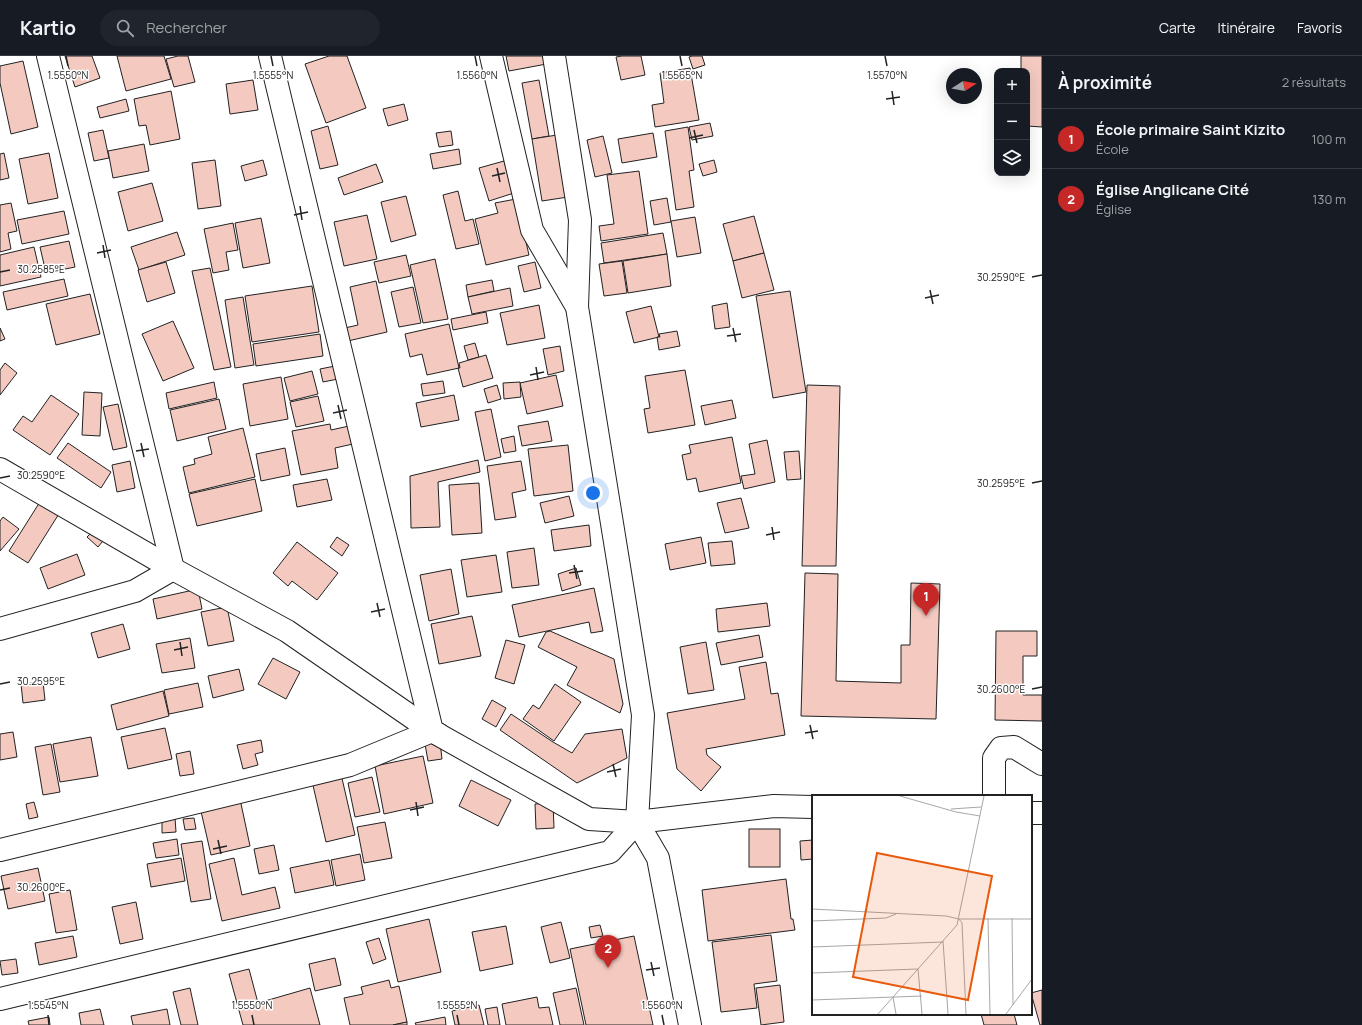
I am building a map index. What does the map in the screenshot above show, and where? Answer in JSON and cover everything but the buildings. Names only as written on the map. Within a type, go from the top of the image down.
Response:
[{"type":"street","points":[[48,56],[173,569]]},
{"type":"street","points":[[270,56],[432,731]]},
{"type":"street","points":[[491,56],[532,230],[577,307]]},
{"type":"street","points":[[554,56],[580,220],[577,307],[643,715],[637,822],[658,858],[690,1025]]},
{"type":"street","points":[[0,469],[173,569],[287,631],[432,731],[589,819],[637,822],[774,806],[812,807]]},
{"type":"street","points":[[0,629],[135,591],[173,569]]},
{"type":"street","points":[[0,850],[350,766],[432,731]]},
{"type":"street","points":[[994,795],[994,758],[1001,748],[1014,747],[1042,764]]},
{"type":"street","points":[[1032,813],[1042,814]]},
{"type":"street","points":[[0,999],[610,852],[637,822]]},
{"type":"place","name":"École primaire Saint Kizito","points":[[926,616]]},
{"type":"place","name":"Église Anglicane Cité","points":[[608,968]]}]
